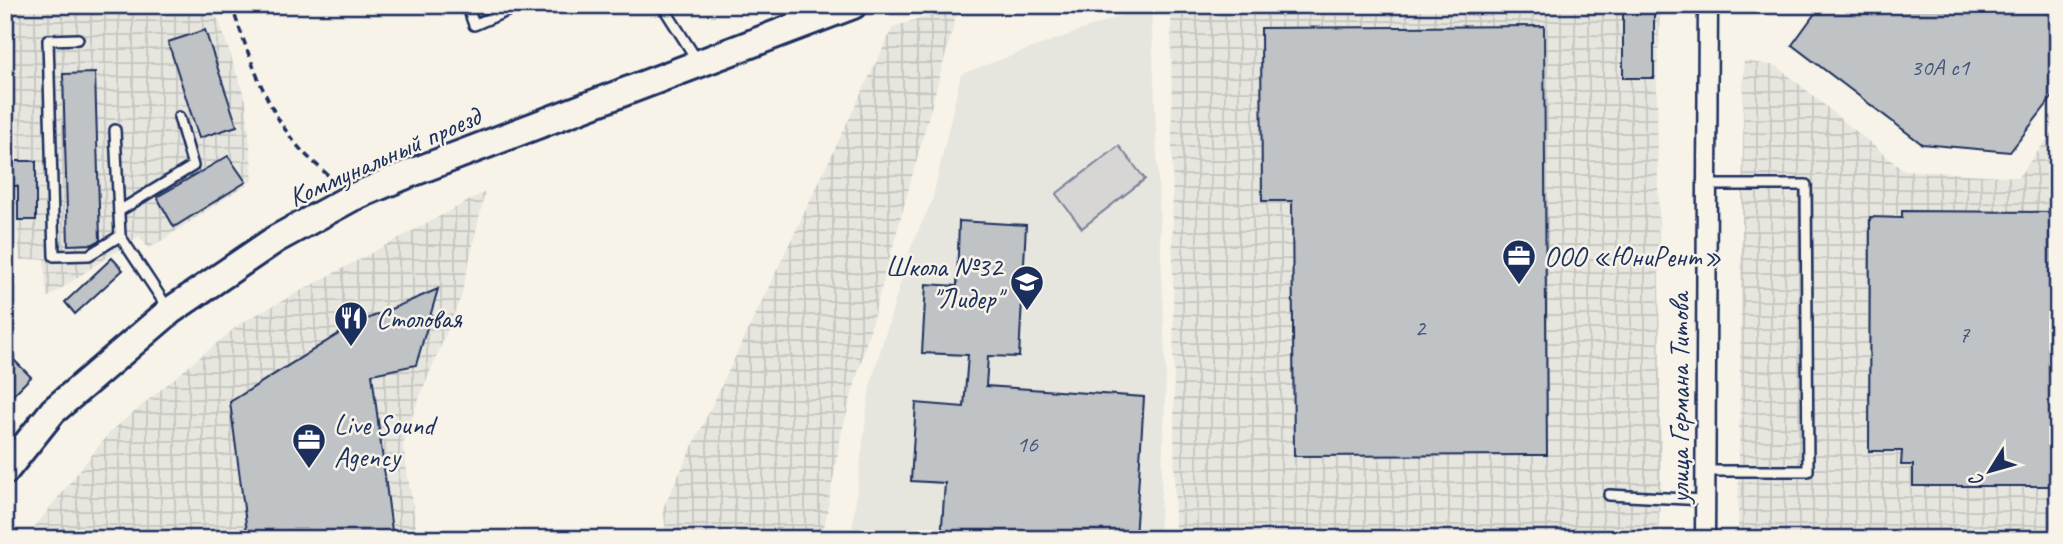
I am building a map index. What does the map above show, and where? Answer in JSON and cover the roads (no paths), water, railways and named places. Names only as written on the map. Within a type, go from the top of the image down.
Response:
[{"type":"street","name":"Коммунальный проезд","points":[[5,471],[53,411],[170,312],[276,239],[351,198],[698,62],[853,5]]},
{"type":"street","name":"улица Германа Титова","points":[[1705,539],[1708,5]]},
{"type":"lane","points":[[467,5],[474,25],[521,5]]},
{"type":"lane","points":[[662,5],[698,62]]},
{"type":"lane","points":[[78,39],[48,40],[54,256],[89,255],[120,236]]},
{"type":"lane","points":[[119,211],[193,166],[179,117]]},
{"type":"lane","points":[[115,130],[120,236],[170,312]]},
{"type":"lane","points":[[1704,471],[1808,471],[1806,185],[1707,185]]},
{"type":"lane","points":[[1609,495],[1704,500]]},
{"type":"place","name":"ООО «ЮниРент»","points":[[1519,286]]},
{"type":"place","name":"Школа №32 \"Лидер\"","points":[[1027,312]]},
{"type":"place","name":"Столовая","points":[[351,348]]},
{"type":"place","name":"Live Sound Agency","points":[[309,470]]}]
